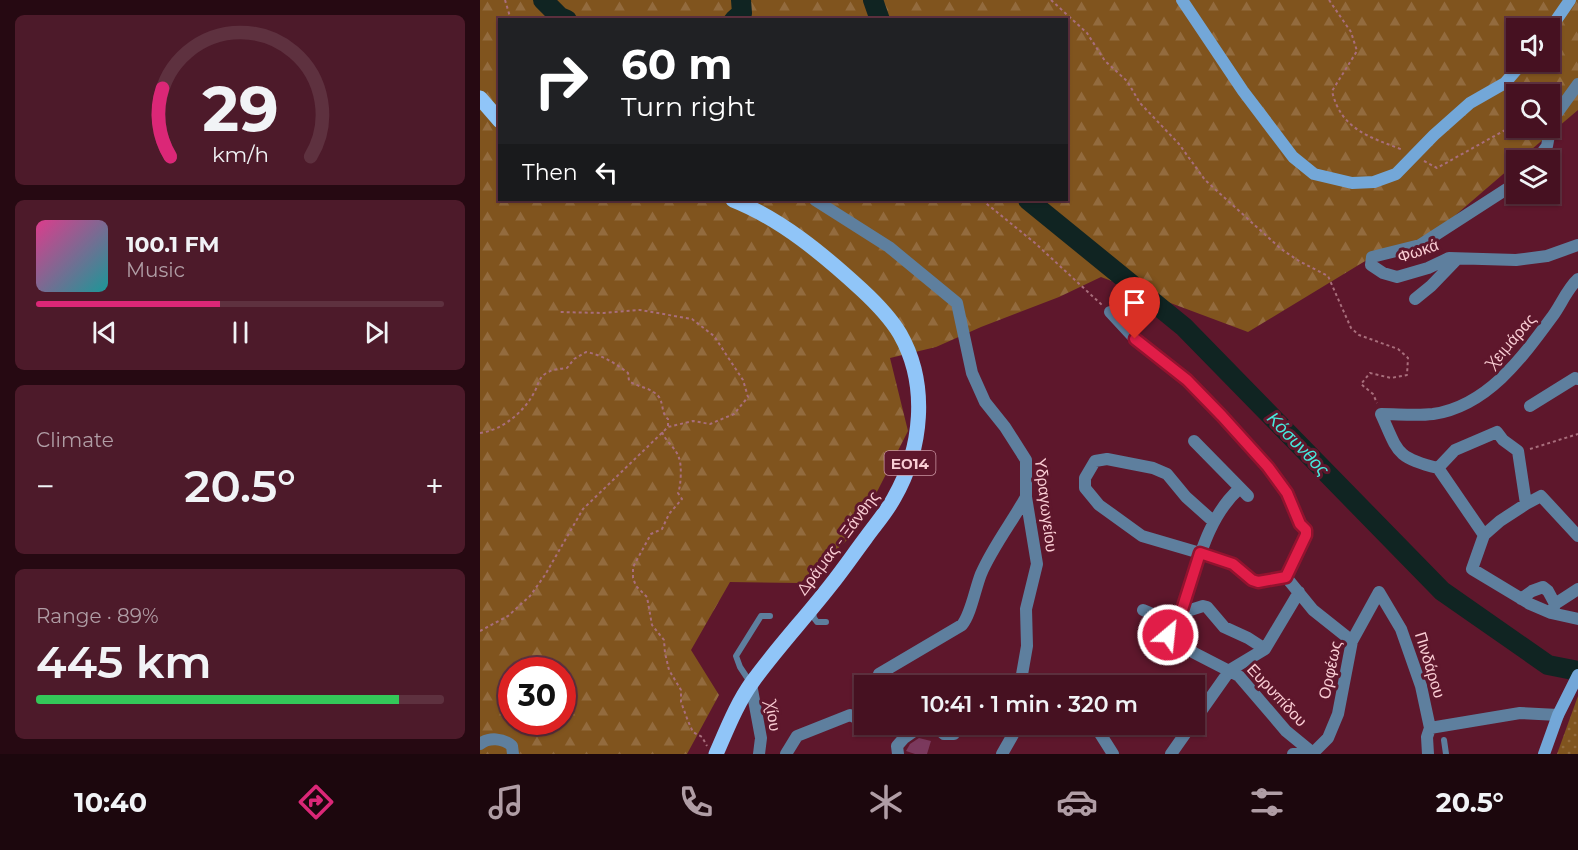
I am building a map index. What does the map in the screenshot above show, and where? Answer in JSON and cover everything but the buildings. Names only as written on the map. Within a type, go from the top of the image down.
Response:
[{"type":"main road","points":[[480,98],[498,119]]},
{"type":"main road","name":"Δράμας - Ξάνθης","points":[[717,752],[751,684],[830,586],[893,500],[911,460],[919,421],[919,394],[914,365],[900,334],[880,307],[791,231],[735,201]]},
{"type":"street","points":[[1182,0],[1243,91],[1293,157],[1314,174],[1352,183],[1374,182],[1396,174],[1470,103],[1505,83],[1514,72]]},
{"type":"street","points":[[1558,18],[1570,0]]},
{"type":"street","points":[[1544,150],[1555,116],[1578,84]]},
{"type":"street","name":"Φωκά","points":[[1506,189],[1420,245],[1374,256],[1371,258],[1371,265],[1383,273],[1397,277],[1428,268],[1449,258],[1516,260],[1547,256],[1578,245]]},
{"type":"street","name":"Υδραγωγείου","points":[[817,201],[889,247],[957,303],[972,373],[985,402],[1022,451],[1026,460],[1026,497],[1037,564],[1026,609],[1027,646],[1022,675]]},
{"type":"street","points":[[1415,298],[1431,286],[1457,259]]},
{"type":"street","name":"Χειμάρας","points":[[1381,414],[1432,414],[1459,407],[1481,394],[1506,376],[1553,316],[1578,279]]},
{"type":"street","points":[[1110,312],[1135,339],[1187,380],[1268,467],[1287,493],[1300,524],[1306,530],[1306,535],[1286,577],[1313,610],[1352,641]]},
{"type":"street","points":[[1530,406],[1575,378],[1578,379]]},
{"type":"street","points":[[1381,414],[1398,452],[1418,464],[1438,468],[1484,536]]},
{"type":"street","points":[[1438,468],[1455,450],[1494,433],[1500,434],[1503,440],[1518,451],[1526,504]]},
{"type":"street","points":[[1177,618],[1200,553],[1214,522],[1227,503],[1244,492],[1194,441]]},
{"type":"street","points":[[1200,553],[1142,536],[1099,505],[1085,488],[1085,478],[1095,461],[1107,459],[1153,468],[1167,474],[1186,497],[1214,522]]},
{"type":"street","points":[[1578,536],[1541,496],[1500,521],[1484,536],[1472,569],[1521,599],[1578,619]]},
{"type":"street","points":[[879,675],[962,625],[968,618],[972,597],[982,572],[1026,497]]},
{"type":"street","points":[[1521,599],[1542,587],[1548,591],[1553,609]]},
{"type":"street","points":[[1553,609],[1578,589]]},
{"type":"street","points":[[1205,706],[1230,670],[1265,648],[1299,592]]},
{"type":"street","name":"Ορφέως","points":[[1314,754],[1328,738],[1338,714],[1352,641],[1379,592]]},
{"type":"street","name":"Πινδάρου","points":[[1379,592],[1401,629],[1421,686],[1430,728],[1427,737],[1428,754]]},
{"type":"street","points":[[1143,610],[1177,618],[1203,606],[1207,607],[1224,627],[1265,648]]},
{"type":"street","name":"Ευρυπίδου","points":[[1177,618],[1168,635],[1173,642],[1239,676],[1287,731],[1314,754]]},
{"type":"street","points":[[1544,754],[1560,710],[1578,675]]},
{"type":"street","name":"Χίου","points":[[751,684],[761,738],[759,754]]},
{"type":"street","points":[[1430,728],[1520,713],[1560,710]]},
{"type":"street","points":[[786,754],[793,741],[802,734],[850,715],[854,717]]},
{"type":"street","points":[[898,754],[897,746],[908,735]]},
{"type":"street","points":[[1002,754],[1013,735]]},
{"type":"street","points":[[1101,735],[1113,754]]},
{"type":"street","points":[[1171,754],[1184,735]]},
{"type":"street","points":[[480,744],[482,741],[499,739],[506,741],[512,746],[513,754]]},
{"type":"street","points":[[1293,754],[1314,754]]},
{"type":"lane","points":[[1200,553],[1233,564],[1252,580],[1258,582],[1286,577]]},
{"type":"lane","points":[[811,609],[818,622],[826,622]]},
{"type":"lane","points":[[751,684],[736,656],[761,616],[770,616]]},
{"type":"lane","points":[[1444,740],[1446,754]]},
{"type":"path","points":[[505,0],[510,18]]},
{"type":"path","points":[[1051,0],[1087,33],[1105,61],[1127,81],[1140,103],[1179,144],[1205,180],[1281,249],[1328,276],[1351,328],[1371,341],[1382,342],[1398,349],[1408,358],[1407,375],[1391,378],[1370,373],[1361,384],[1373,394],[1381,414]]},
{"type":"path","points":[[1329,0],[1351,32],[1357,51],[1332,91],[1335,105],[1349,125],[1437,168],[1506,130]]},
{"type":"path","points":[[983,201],[1035,243],[1110,312]]},
{"type":"path","points":[[480,631],[508,616],[530,596],[545,575],[583,509],[662,432],[668,427],[693,421],[710,424],[734,414],[748,397],[743,380],[714,336],[692,320],[640,310],[604,313],[558,312]]},
{"type":"path","points":[[480,433],[515,417],[535,392],[542,376],[552,369],[567,368],[574,359],[586,352],[598,355],[619,366],[628,373],[629,381],[637,386],[648,388],[659,398],[663,414],[668,419],[668,427]]},
{"type":"path","points":[[662,432],[680,459],[682,485],[678,493],[682,499],[669,514],[662,529],[651,534],[633,567],[633,578],[636,586],[647,597],[652,625],[664,640],[669,670],[681,690],[681,702],[693,732],[702,737],[707,747],[717,752]]},
{"type":"path","points":[[1518,451],[1562,441],[1578,434]]},
{"type":"green space","points":[[480,0],[1578,0],[1578,110],[1560,125],[1560,84],[1506,84],[1506,138],[1545,138],[1531,150],[1506,150],[1506,172],[1429,238],[1385,249],[1248,332],[1101,277],[1059,297],[936,347],[890,358],[908,431],[857,531],[800,583],[730,582],[691,650],[719,695],[687,754],[480,754]]},
{"type":"green space","points":[[1578,696],[1578,754],[1557,754]]},
{"type":"waterway","name":"Κόσυνθος","points":[[543,0],[562,18]]},
{"type":"waterway","name":"Κόσυνθος","points":[[736,18],[742,13],[741,0]]},
{"type":"waterway","name":"Κόσυνθος","points":[[873,0],[879,18]]},
{"type":"waterway","name":"Κόσυνθος","points":[[1029,201],[1184,327],[1442,591],[1548,665],[1578,671]]},
{"type":"route","points":[[1135,339],[1187,380],[1268,467],[1287,493],[1300,524],[1306,530],[1306,535],[1286,577],[1258,582],[1244,575],[1233,564],[1200,553],[1181,613],[1173,623],[1168,635]]}]
